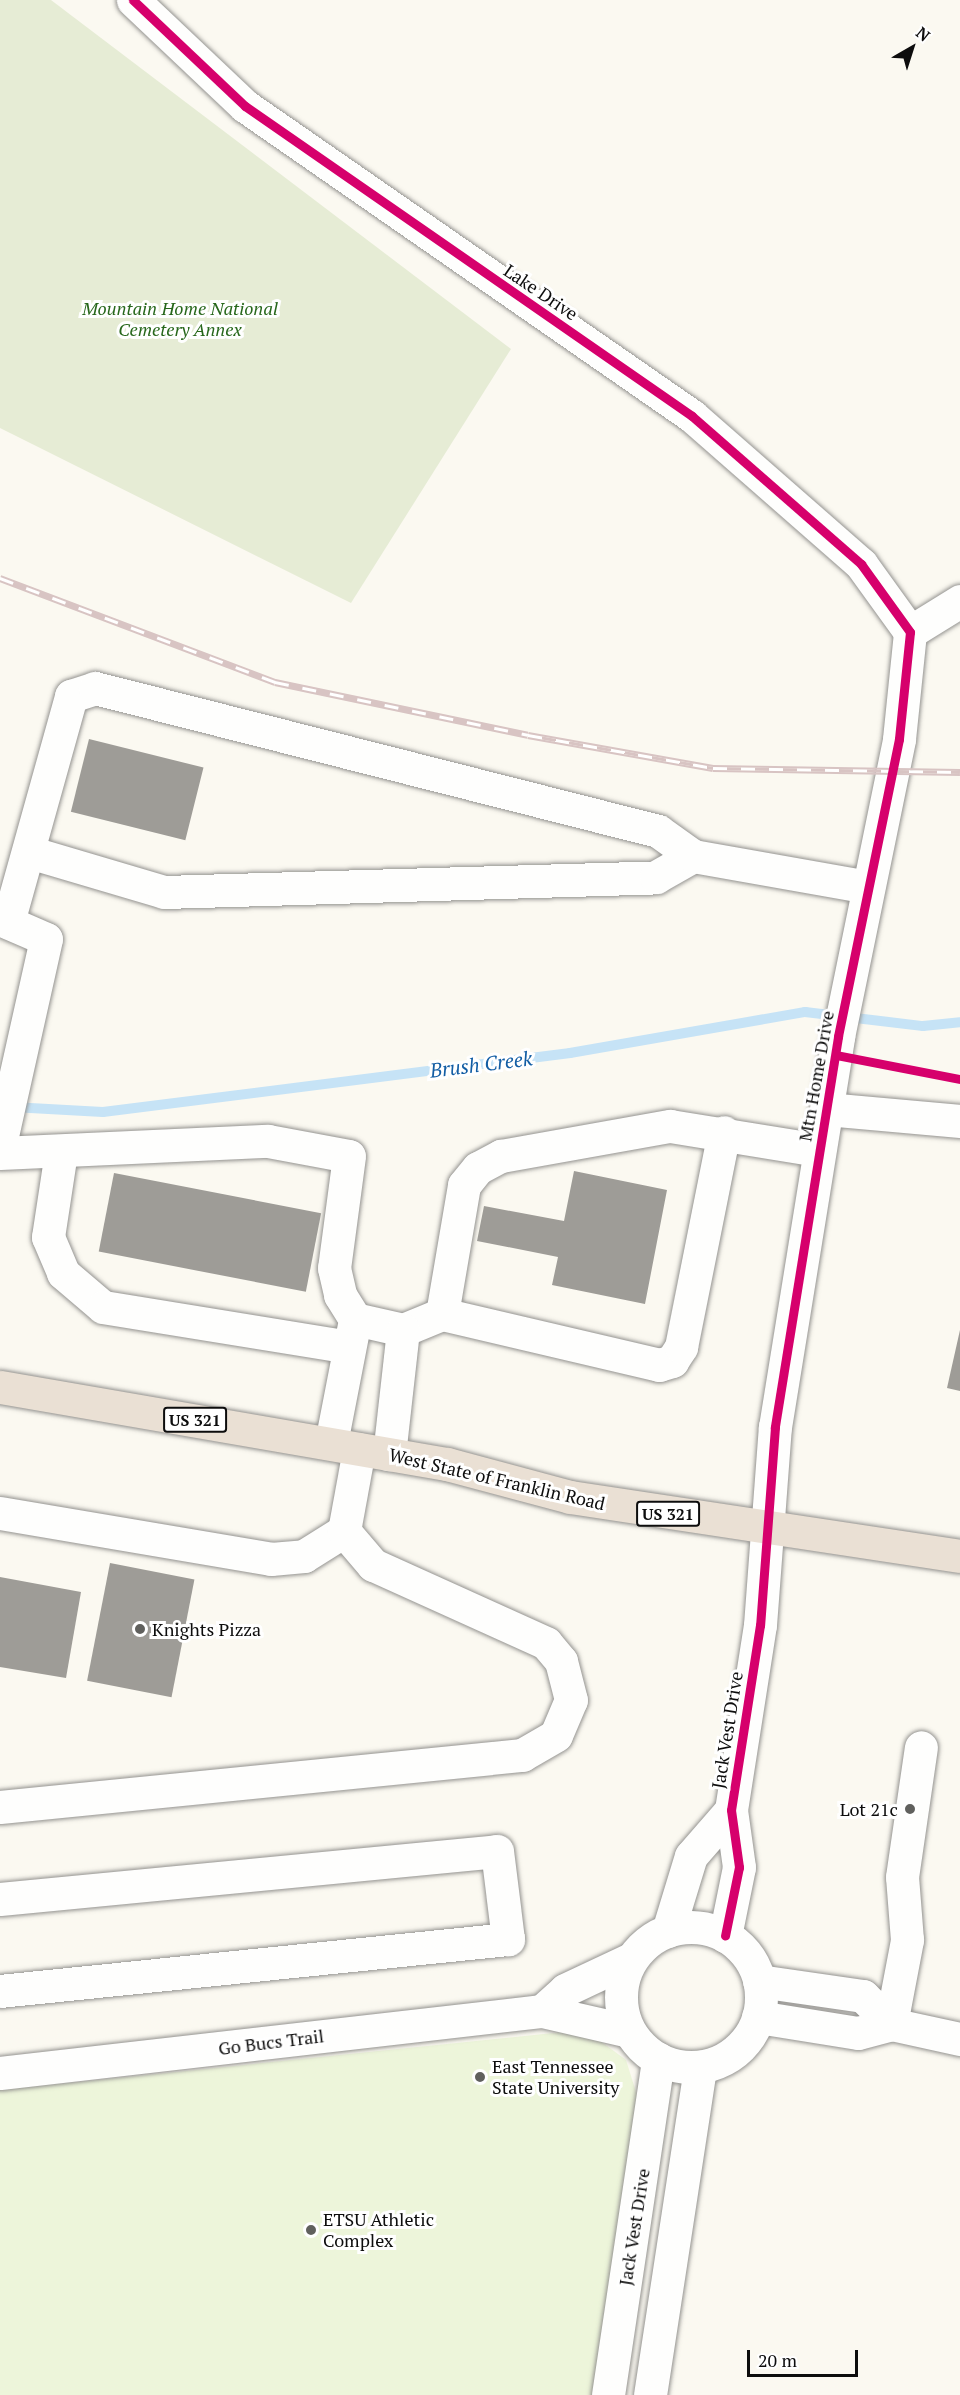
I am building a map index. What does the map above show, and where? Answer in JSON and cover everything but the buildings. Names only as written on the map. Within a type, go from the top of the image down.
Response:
[{"type":"highway","name":"West State of Franklin Road","points":[[0,1388],[360,1449],[570,1497],[960,1556]]},
{"type":"street","name":"Lake Drive","points":[[134,0],[245,106],[692,416],[861,564],[910,632]]},
{"type":"street","points":[[910,632],[960,601]]},
{"type":"street","name":"Mtn Home Drive","points":[[767,1527],[775,1427],[819,1150],[838,1037],[899,739],[910,632]]},
{"type":"street","points":[[360,1449],[352,1333],[334,1268],[349,1156],[268,1141],[61,1152],[1,1141],[14,1069],[46,939],[4,920],[29,852],[71,696],[95,688],[658,831],[693,856],[868,887]]},
{"type":"street","points":[[29,852],[164,892],[656,877],[693,856]]},
{"type":"street","points":[[826,1110],[960,1121]]},
{"type":"street","points":[[441,1314],[464,1185],[478,1168],[501,1156],[670,1126],[724,1132],[819,1150]]},
{"type":"street","points":[[61,1152],[48,1237],[63,1273],[103,1307],[352,1333],[403,1330],[441,1314],[659,1365],[672,1361],[681,1347],[724,1132]]},
{"type":"street","points":[[0,1513],[272,1559],[304,1556],[344,1532],[360,1449],[403,1330]]},
{"type":"street","name":"Jack Vest Drive","points":[[725,1936],[739,1867],[731,1810],[759,1625],[767,1527]]},
{"type":"street","points":[[0,1807],[498,1758],[544,1747],[556,1735],[571,1700],[561,1661],[546,1643],[373,1565],[344,1532]]},
{"type":"street","points":[[891,2024],[907,1940],[902,1877],[921,1747]]},
{"type":"street","name":"Jack Vest Drive","points":[[668,1931],[691,1856],[731,1810]]},
{"type":"street","points":[[0,1899],[497,1851],[508,1939],[0,1991]]},
{"type":"street","points":[[542,2011],[565,1990],[631,1959],[668,1931],[705,1928],[725,1936],[742,1949],[759,1981],[758,2017],[742,2047],[700,2067],[658,2059],[629,2031],[620,2000],[631,1959]]},
{"type":"street","points":[[759,1981],[863,1996],[891,2024]]},
{"type":"street","name":"Go Bucs Trail","points":[[0,2073],[542,2011],[629,2031]]},
{"type":"street","points":[[758,2017],[858,2033],[891,2024],[960,2039]]},
{"type":"street","name":"Jack Vest Drive","points":[[608,2395],[658,2059]]},
{"type":"street","points":[[650,2395],[700,2067]]},
{"type":"green space","name":"Mountain Home National Cemetery Annex","points":[[0,0],[51,0],[511,349],[351,603],[0,428]]},
{"type":"green space","name":"ETSU Athletic Complex","points":[[563,2032],[599,2040],[626,2060],[641,2108],[595,2395],[0,2395],[0,2090]]},
{"type":"waterway","name":"Brush Creek","points":[[12,1107],[103,1112],[570,1053],[805,1012],[923,1026],[960,1022]]},
{"type":"railway","points":[[0,578],[275,682],[528,735],[713,768],[960,772]]},
{"type":"cycle path","points":[[133,0],[245,106],[692,416],[861,564],[910,632],[899,739],[838,1037],[775,1427],[760,1625],[731,1810],[739,1867],[725,1936]]},
{"type":"cycle path","points":[[836,1055],[960,1079]]},
{"type":"place","name":"Knights Pizza","points":[[140,1629]]},
{"type":"place","name":"Lot 21c","points":[[910,1809]]},
{"type":"place","name":"East Tennessee State University","points":[[480,2077]]},
{"type":"place","name":"ETSU Athletic Complex","points":[[311,2230]]}]
